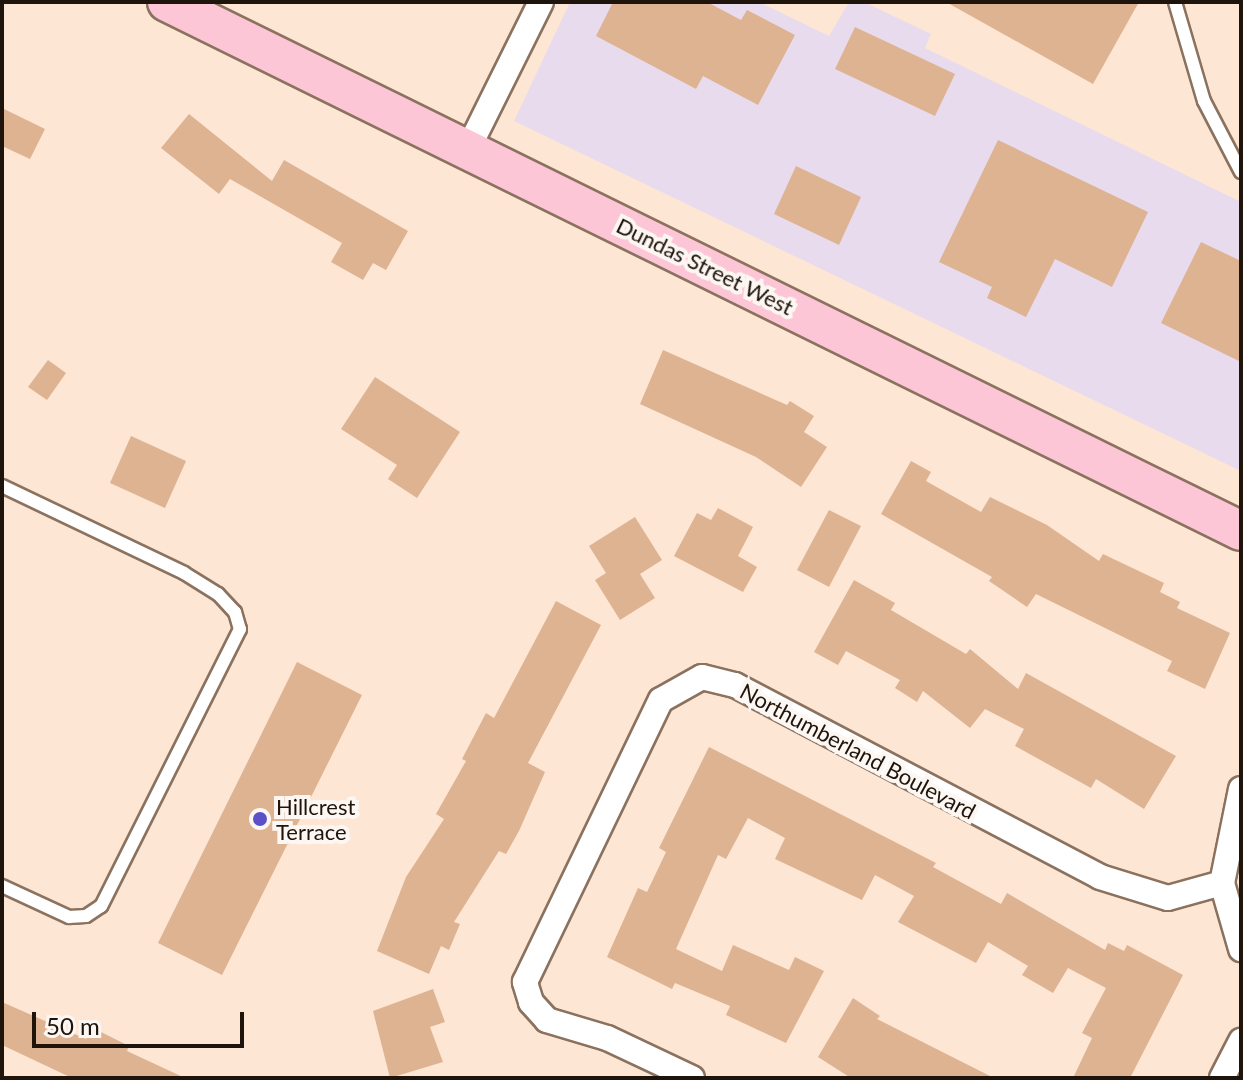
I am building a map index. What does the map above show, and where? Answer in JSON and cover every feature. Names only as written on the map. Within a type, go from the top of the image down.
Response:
[{"type":"main road","name":"Dundas Street West","points":[[167,2],[1241,531]]},
{"type":"street","points":[[468,149],[541,2]]},
{"type":"street","name":"Northumberland Boulevard","points":[[692,1078],[607,1038],[547,1020],[531,1002],[525,982],[661,700],[702,677],[735,685],[1100,877],[1168,898],[1222,883]]},
{"type":"street","points":[[1241,789],[1222,883],[1241,949]]},
{"type":"street","points":[[1222,1078],[1241,1041]]},
{"type":"lane","points":[[1175,2],[1204,101],[1241,172]]},
{"type":"lane","points":[[2,486],[184,573],[218,594],[235,612],[240,629],[101,906],[86,916],[69,917],[2,886]]},
{"type":"shaded area","points":[[570,2],[759,2],[829,36],[849,2],[864,2],[931,34],[925,48],[1241,202],[1241,471],[514,121]]},
{"type":"building","points":[[613,2],[707,2],[741,20],[747,10],[795,35],[758,105],[703,76],[696,89],[596,36]]},
{"type":"building","points":[[946,2],[1139,2],[1093,84]]},
{"type":"building","points":[[855,27],[955,74],[935,116],[835,69]]},
{"type":"building","points":[[2,108],[45,129],[30,159],[2,146]]},
{"type":"building","points":[[189,114],[272,181],[284,160],[408,231],[386,270],[373,263],[363,280],[331,262],[342,243],[230,179],[219,194],[161,148]]},
{"type":"building","points":[[998,140],[1148,212],[1112,287],[1055,259],[1026,317],[987,298],[992,287],[939,262]]},
{"type":"building","points":[[796,166],[861,197],[839,245],[774,214]]},
{"type":"building","points":[[1201,242],[1241,261],[1241,362],[1161,323]]},
{"type":"building","points":[[663,350],[787,405],[790,401],[814,416],[804,432],[827,447],[801,487],[756,457],[640,404]]},
{"type":"building","points":[[48,360],[66,373],[47,400],[28,387]]},
{"type":"building","points":[[375,377],[460,432],[417,498],[388,479],[397,465],[341,429]]},
{"type":"building","points":[[131,436],[186,461],[165,508],[110,483]]},
{"type":"building","points":[[911,461],[931,472],[926,481],[981,512],[990,497],[1047,525],[1099,561],[1103,554],[1164,583],[1160,592],[1180,602],[1177,608],[1230,633],[1205,689],[1167,671],[1172,661],[1036,594],[1027,607],[989,581],[992,577],[881,514]]},
{"type":"building","points":[[718,508],[753,527],[738,556],[757,567],[743,592],[674,556],[697,513],[711,520]]},
{"type":"building","points":[[829,510],[861,526],[829,587],[797,570]]},
{"type":"building","points":[[635,517],[662,560],[640,574],[655,598],[620,620],[595,580],[606,573],[589,546]]},
{"type":"building","points":[[854,580],[895,603],[891,610],[966,654],[970,649],[1018,689],[1026,673],[1176,756],[1144,809],[1096,779],[1091,788],[1015,746],[1024,729],[985,709],[970,728],[923,691],[917,702],[895,688],[900,680],[846,651],[838,665],[814,652]]},
{"type":"building","points":[[556,601],[601,625],[528,763],[545,772],[519,831],[506,854],[499,851],[454,922],[460,924],[449,950],[441,946],[429,974],[377,951],[406,877],[444,819],[436,814],[466,761],[462,759],[486,713],[494,718]]},
{"type":"building","name":"Hillcrest Terrace","points":[[297,662],[362,695],[222,975],[158,943]]},
{"type":"building","points":[[709,747],[936,863],[933,867],[1001,904],[1007,893],[1105,950],[1108,943],[1124,951],[1127,945],[1183,975],[1130,1078],[1073,1078],[1092,1038],[1082,1033],[1106,988],[1068,968],[1053,993],[1022,975],[1028,966],[988,942],[976,963],[898,922],[914,896],[875,875],[862,900],[775,859],[785,838],[748,818],[726,859],[718,855],[676,949],[722,971],[733,945],[789,970],[795,957],[824,971],[786,1043],[726,1015],[730,1006],[675,983],[672,989],[607,957],[638,888],[647,892],[666,852],[659,848]]},
{"type":"building","points":[[433,989],[445,1022],[430,1027],[443,1062],[390,1078],[373,1011]]},
{"type":"building","points":[[853,998],[880,1016],[877,1019],[994,1078],[851,1078],[818,1057]]},
{"type":"building","points":[[2,1002],[86,1039],[91,1027],[129,1046],[127,1051],[185,1078],[72,1078],[2,1045]]},
{"type":"place","name":"Hillcrest Terrace","points":[[260,819]]}]
